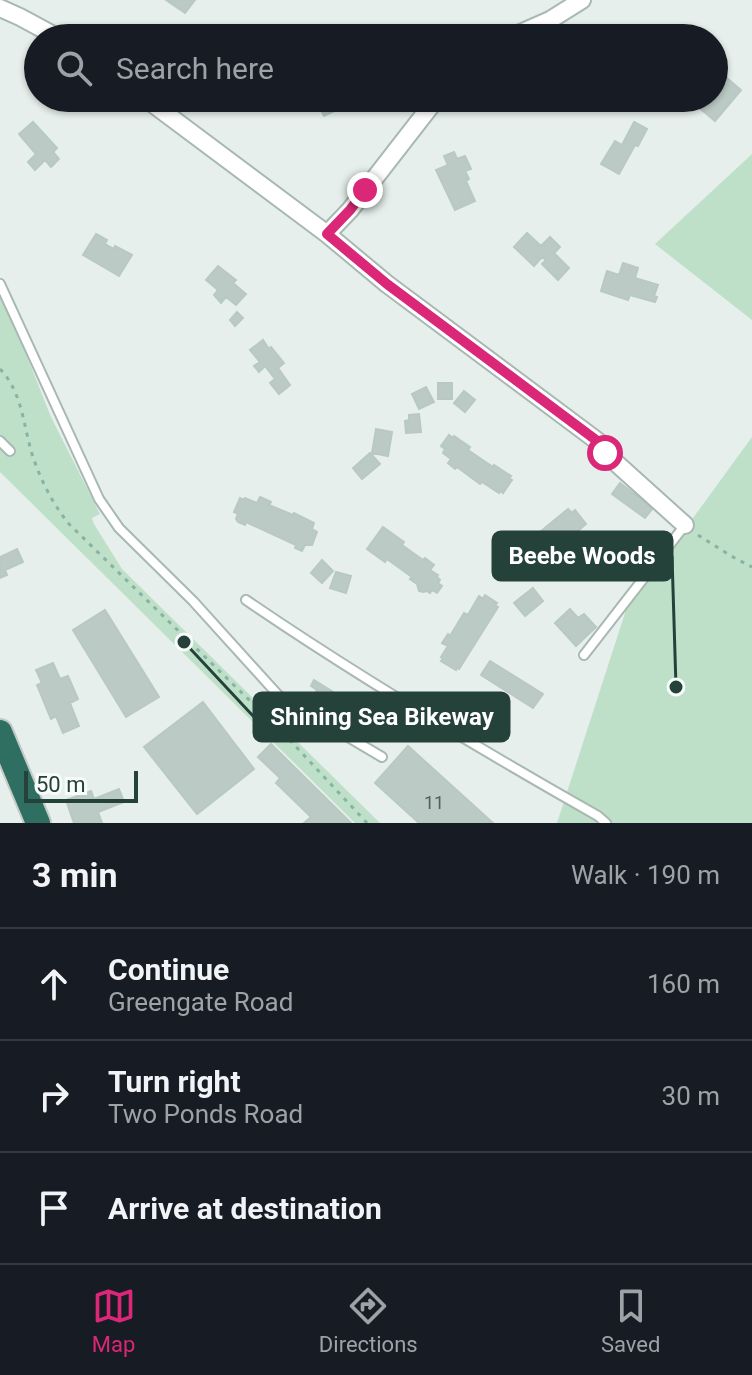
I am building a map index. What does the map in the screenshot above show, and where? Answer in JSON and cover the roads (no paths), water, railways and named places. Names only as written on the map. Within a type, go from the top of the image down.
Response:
[{"type":"highway","points":[[0,732],[38,823]]},
{"type":"street","points":[[541,24],[582,0]]},
{"type":"street","points":[[0,8],[33,24]]},
{"type":"street","points":[[164,112],[604,446],[605,453],[685,525]]},
{"type":"street","points":[[327,234],[350,210],[426,112]]},
{"type":"lane","points":[[0,284],[99,499],[119,528],[193,601],[279,696],[382,757]]},
{"type":"lane","points":[[0,441],[10,451]]},
{"type":"lane","points":[[584,655],[685,525]]},
{"type":"lane","points":[[246,600],[500,761],[606,823]]},
{"type":"place","name":"Shining Sea Bikeway","points":[[184,642]]},
{"type":"place","name":"Beebe Woods","points":[[676,687]]}]
